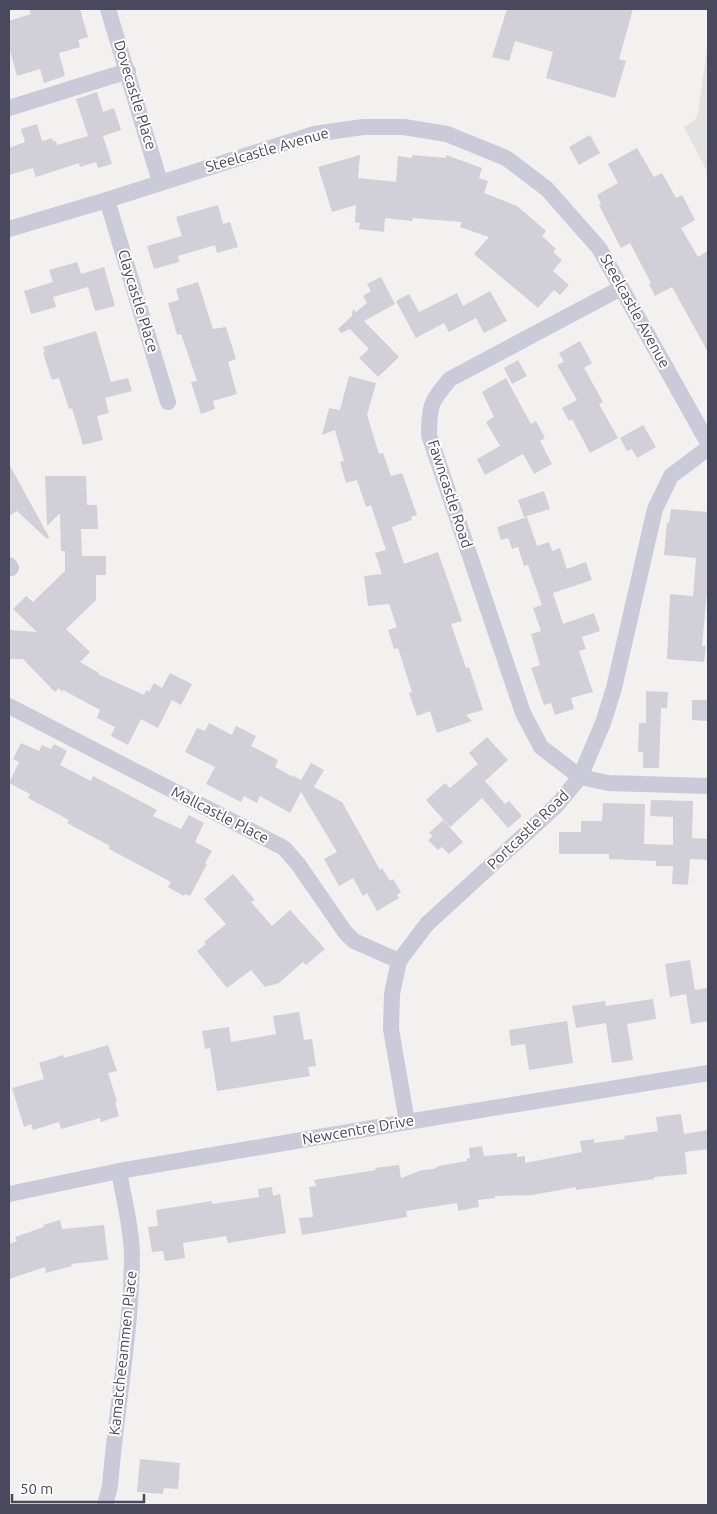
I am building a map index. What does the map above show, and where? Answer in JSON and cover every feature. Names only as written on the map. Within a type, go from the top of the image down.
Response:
[{"type":"street","name":"Dovecastle Place","points":[[108,9],[160,182]]},
{"type":"street","points":[[9,108],[128,71]]},
{"type":"street","name":"Steelcastle Avenue","points":[[9,229],[314,134],[363,127],[404,127],[447,134],[506,158],[547,189],[599,248],[708,443]]},
{"type":"street","name":"Claycastle Place","points":[[106,200],[168,402]]},
{"type":"street","name":"Fawncastle Road","points":[[580,777],[541,747],[523,713],[430,435],[430,417],[433,400],[450,379],[621,288]]},
{"type":"street","name":"Portcastle Road","points":[[407,1122],[391,1029],[392,994],[399,961],[427,924],[557,805],[580,777],[603,723],[614,688],[654,509],[671,476],[708,448]]},
{"type":"street","name":"Mallcastle Place","points":[[9,706],[284,848],[298,864],[345,932],[354,941],[399,961]]},
{"type":"street","points":[[580,777],[608,783],[708,786]]},
{"type":"street","name":"Newcentre Drive","points":[[9,1194],[119,1171],[708,1073]]},
{"type":"street","name":"Kamatcheeammen Place","points":[[105,1505],[110,1486],[129,1313],[132,1256],[119,1171]]},
{"type":"shaded area","points":[[708,42],[708,173],[684,127],[695,120],[698,113]]},
{"type":"building","points":[[29,9],[80,9],[88,37],[78,40],[80,47],[59,53],[65,76],[44,83],[40,69],[17,76],[9,47],[9,21],[31,14]]},
{"type":"building","points":[[507,9],[633,9],[619,59],[626,61],[615,98],[546,78],[553,52],[515,41],[509,61],[492,57]]},
{"type":"building","points":[[97,92],[103,112],[114,108],[121,130],[103,136],[112,164],[98,168],[96,162],[80,167],[79,163],[36,177],[33,168],[9,175],[9,148],[25,142],[21,129],[37,124],[42,141],[52,138],[53,141],[56,141],[57,145],[88,136],[76,99]]},
{"type":"building","points":[[590,135],[600,153],[579,165],[569,147]]},
{"type":"building","points":[[637,148],[654,177],[662,173],[676,198],[682,195],[695,220],[681,228],[698,257],[708,251],[708,352],[672,287],[655,296],[649,284],[651,283],[630,243],[621,248],[599,205],[601,204],[597,195],[618,183],[608,164]]},
{"type":"building","points":[[360,155],[358,178],[396,182],[398,156],[412,158],[412,155],[446,158],[446,155],[482,168],[479,178],[488,181],[484,193],[517,206],[546,231],[542,236],[556,249],[553,252],[562,260],[553,271],[569,285],[560,295],[554,290],[538,308],[474,254],[489,237],[460,227],[462,222],[413,218],[412,221],[385,218],[384,232],[359,229],[360,223],[355,222],[356,205],[332,212],[318,167]]},
{"type":"building","points":[[218,205],[223,224],[230,222],[238,247],[217,253],[215,245],[178,256],[179,262],[154,269],[147,246],[182,236],[176,217]]},
{"type":"building","points":[[77,262],[81,274],[104,267],[115,306],[95,311],[88,287],[53,297],[56,307],[31,314],[24,291],[53,282],[49,270]]},
{"type":"building","points":[[381,277],[395,304],[364,321],[399,357],[378,377],[359,358],[369,349],[350,329],[341,333],[338,329],[352,316],[353,309],[356,312],[367,303],[363,296],[371,291],[367,284]]},
{"type":"building","points":[[198,282],[213,329],[226,327],[236,359],[228,362],[237,394],[213,401],[215,409],[201,414],[191,382],[197,381],[181,334],[177,335],[168,303],[179,300],[176,289]]},
{"type":"building","points":[[490,291],[507,321],[484,333],[476,318],[449,332],[444,323],[416,338],[396,301],[409,294],[419,312],[457,293],[463,306]]},
{"type":"building","points":[[96,331],[111,382],[128,378],[132,391],[105,398],[109,413],[97,416],[103,440],[83,445],[72,408],[69,409],[59,378],[52,380],[43,353],[45,352],[43,347]]},
{"type":"building","points":[[580,341],[592,363],[584,368],[603,402],[599,404],[618,438],[590,453],[572,419],[569,421],[562,408],[577,400],[557,365],[564,362],[559,353]]},
{"type":"building","points":[[518,360],[527,376],[512,384],[504,368]]},
{"type":"building","points":[[349,376],[376,383],[367,415],[379,454],[383,453],[391,476],[402,473],[417,515],[411,517],[412,520],[392,527],[404,564],[438,552],[462,621],[451,624],[466,668],[469,667],[483,710],[466,715],[472,721],[437,733],[430,711],[417,716],[409,693],[412,692],[398,648],[394,649],[388,630],[397,627],[389,604],[368,606],[364,576],[382,574],[375,553],[386,550],[371,505],[366,507],[357,480],[346,483],[340,462],[344,461],[335,430],[322,435],[329,408],[340,410]]},
{"type":"building","points":[[506,378],[531,424],[536,421],[545,438],[540,441],[552,464],[534,474],[523,454],[485,475],[477,459],[500,446],[486,422],[494,417],[482,392]]},
{"type":"building","points":[[643,425],[656,447],[637,458],[632,449],[627,451],[620,438]]},
{"type":"building","points":[[9,464],[49,537],[47,539],[17,511],[9,516]]},
{"type":"building","points":[[45,476],[86,476],[87,505],[97,505],[98,529],[81,529],[82,556],[106,556],[106,575],[96,575],[96,600],[66,629],[90,652],[80,662],[98,674],[144,695],[146,690],[149,692],[154,683],[162,688],[170,673],[192,684],[181,705],[172,700],[158,728],[141,719],[128,745],[111,736],[115,727],[97,718],[100,710],[63,690],[62,692],[59,688],[55,692],[23,659],[9,659],[9,630],[37,632],[13,609],[26,596],[33,602],[65,571],[65,551],[61,551],[60,513],[47,526]]},
{"type":"building","points":[[544,491],[550,509],[524,517],[518,500]]},
{"type":"building","points":[[671,509],[708,512],[708,591],[702,646],[706,646],[704,662],[667,659],[670,594],[693,596],[696,558],[664,555],[667,522],[669,523]]},
{"type":"building","points":[[527,517],[537,546],[549,542],[552,551],[560,548],[567,569],[586,562],[592,580],[553,593],[563,624],[594,613],[600,631],[582,637],[586,649],[579,651],[593,692],[571,698],[574,709],[555,715],[551,703],[544,705],[531,668],[540,665],[531,634],[541,631],[533,608],[542,605],[528,565],[524,566],[518,547],[512,549],[508,538],[501,540],[497,527]]},
{"type":"building","points":[[646,691],[668,692],[667,708],[661,708],[659,768],[643,768],[643,752],[638,752],[639,723],[646,723]]},
{"type":"building","points":[[692,700],[708,700],[708,721],[692,720]]},
{"type":"building","points":[[209,723],[232,735],[236,726],[256,736],[251,746],[278,760],[275,767],[293,777],[292,775],[301,780],[311,763],[324,770],[314,787],[342,802],[380,870],[382,868],[390,881],[393,879],[401,892],[397,895],[399,898],[377,911],[367,893],[363,896],[353,878],[339,886],[324,859],[337,852],[301,792],[290,813],[260,796],[257,803],[244,796],[241,802],[206,784],[215,767],[185,752],[197,728],[205,731]]},
{"type":"building","points":[[487,737],[508,760],[485,781],[505,804],[509,801],[522,816],[508,828],[482,798],[450,827],[426,800],[445,783],[450,788],[478,764],[469,753]]},
{"type":"building","points":[[21,743],[39,751],[42,745],[51,749],[54,744],[67,751],[60,765],[91,781],[93,776],[157,810],[153,816],[181,829],[189,815],[204,823],[195,842],[212,851],[190,896],[185,894],[184,896],[168,887],[171,882],[109,849],[110,846],[67,823],[69,820],[28,798],[30,794],[9,783],[19,762],[13,759]]},
{"type":"building","points":[[651,800],[693,801],[692,838],[708,839],[708,860],[690,859],[688,885],[672,884],[673,866],[656,866],[656,861],[609,859],[609,854],[559,854],[559,832],[581,832],[581,821],[602,821],[603,803],[645,804],[644,844],[673,845],[673,817],[650,816]]},
{"type":"building","points":[[443,820],[463,842],[449,854],[442,847],[438,850],[428,840],[433,836],[429,833]]},
{"type":"building","points":[[233,874],[255,900],[251,902],[272,926],[290,910],[325,949],[306,965],[303,962],[279,983],[265,987],[251,970],[227,988],[197,951],[206,944],[204,942],[226,924],[204,899]]},
{"type":"building","points":[[690,960],[695,990],[708,988],[708,1021],[691,1024],[686,994],[670,997],[665,964]]},
{"type":"building","points":[[653,999],[656,1019],[627,1024],[633,1060],[612,1063],[606,1023],[576,1028],[572,1006],[605,1001],[606,1006]]},
{"type":"building","points":[[299,1012],[304,1040],[312,1039],[316,1066],[308,1067],[310,1076],[217,1091],[210,1048],[205,1049],[202,1031],[229,1027],[231,1042],[276,1034],[273,1016]]},
{"type":"building","points":[[567,1021],[573,1063],[529,1070],[525,1044],[511,1046],[509,1030]]},
{"type":"building","points":[[108,1045],[117,1071],[108,1073],[117,1101],[115,1102],[119,1116],[101,1122],[100,1118],[61,1129],[59,1122],[33,1130],[31,1124],[24,1127],[12,1088],[44,1079],[39,1063],[63,1055],[64,1058]]},
{"type":"building","points":[[681,1114],[684,1134],[708,1130],[708,1149],[685,1152],[687,1174],[654,1177],[654,1179],[576,1190],[576,1187],[532,1195],[495,1196],[495,1198],[478,1200],[479,1207],[458,1211],[457,1203],[406,1211],[407,1217],[302,1235],[299,1218],[313,1217],[309,1187],[316,1186],[314,1180],[399,1165],[401,1178],[422,1170],[467,1161],[467,1158],[470,1158],[469,1148],[482,1146],[484,1156],[517,1153],[517,1157],[525,1156],[525,1163],[582,1152],[580,1141],[594,1139],[594,1143],[625,1139],[624,1136],[658,1131],[656,1117]]},
{"type":"building","points":[[272,1187],[273,1196],[280,1194],[286,1233],[228,1243],[226,1236],[183,1243],[185,1258],[165,1261],[163,1251],[152,1252],[148,1227],[158,1226],[156,1210],[212,1201],[212,1204],[259,1197],[258,1189]]},
{"type":"building","points":[[60,1220],[62,1229],[104,1225],[108,1260],[71,1264],[72,1266],[46,1273],[45,1267],[9,1279],[9,1244],[17,1241],[15,1237]]},
{"type":"building","points":[[140,1459],[180,1463],[178,1489],[164,1488],[163,1494],[137,1492]]}]
